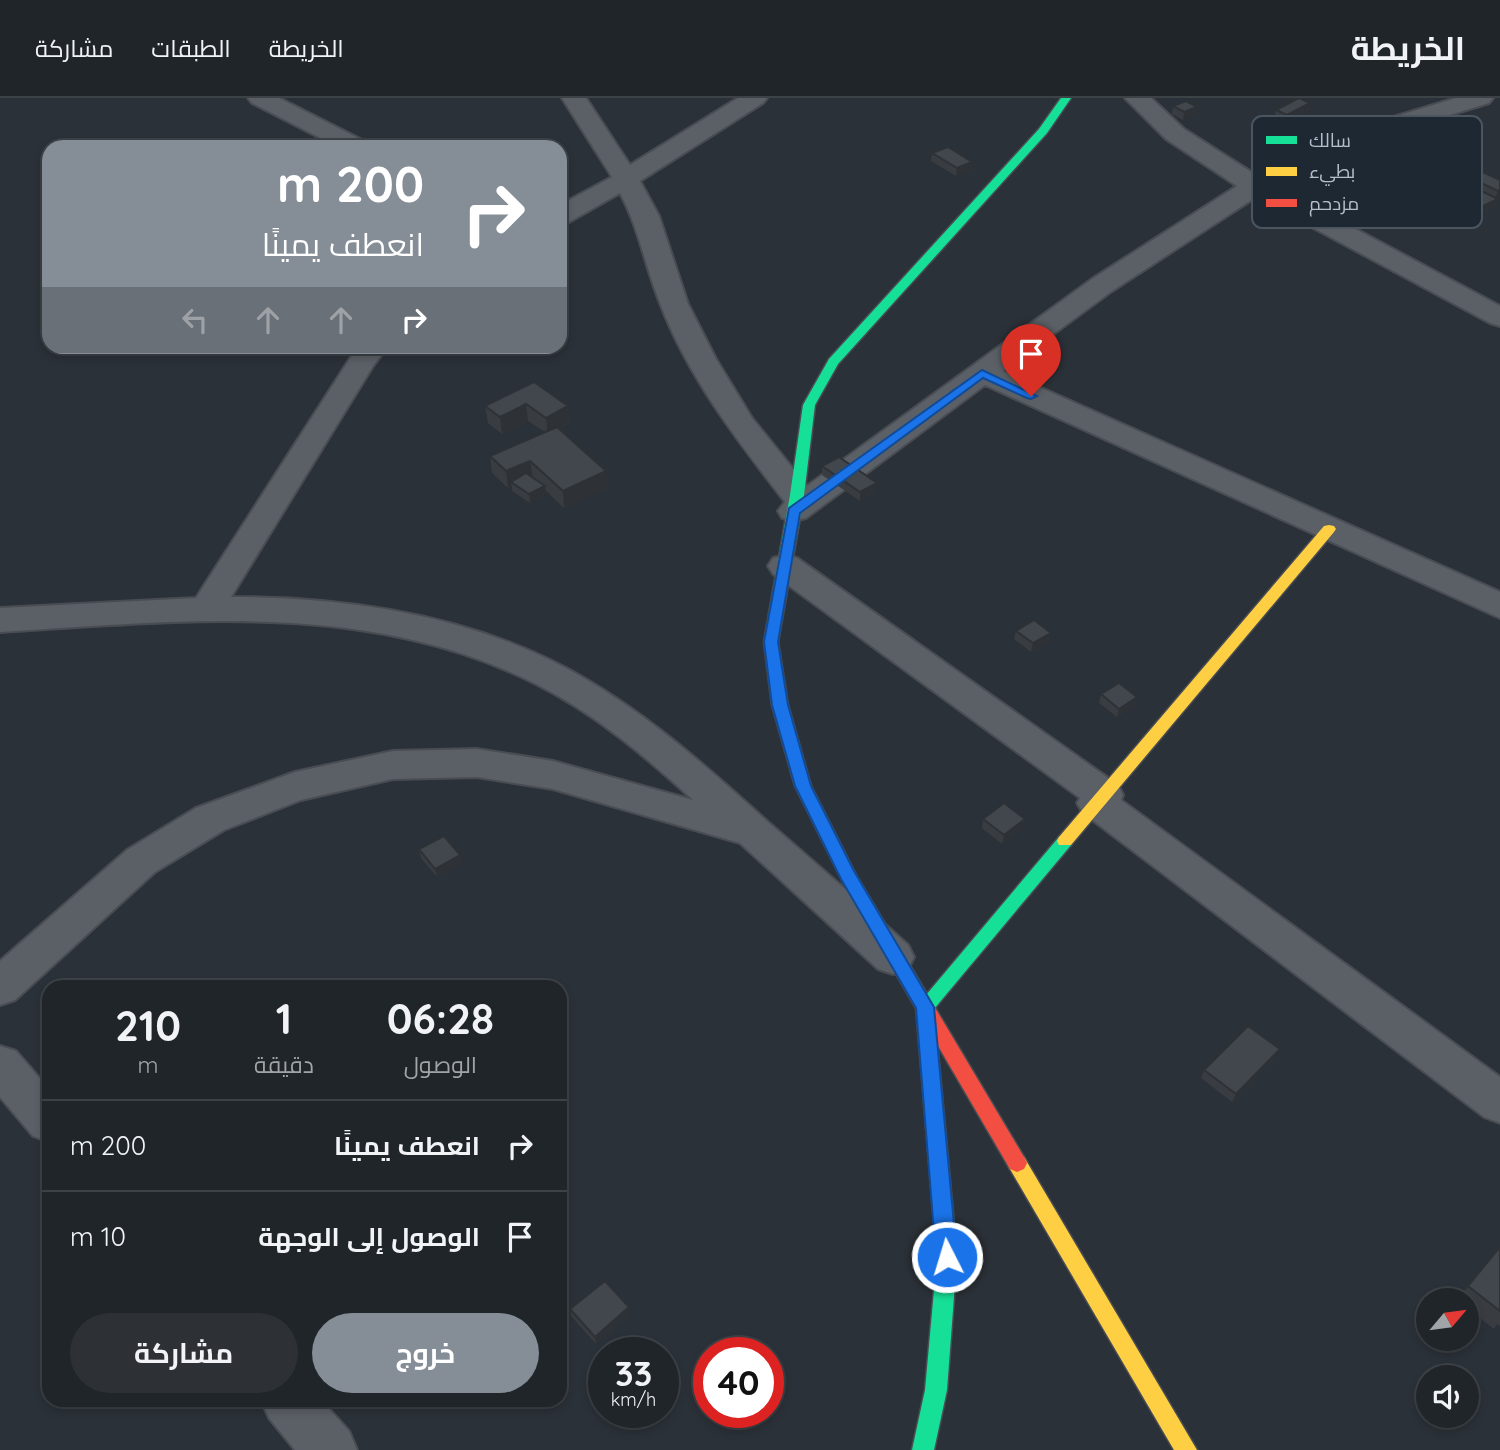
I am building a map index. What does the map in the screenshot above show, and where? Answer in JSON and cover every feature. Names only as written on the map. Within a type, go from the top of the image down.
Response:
[{"type":"street","points":[[260,98],[343,140]]},
{"type":"street","points":[[574,98],[626,179],[646,216],[674,304],[701,359],[795,503]]},
{"type":"street","points":[[567,212],[626,179],[755,98]]},
{"type":"street","points":[[1066,98],[1043,131],[833,362],[809,405],[771,642],[780,705],[803,786],[847,874],[1186,1450]]},
{"type":"street","points":[[1137,98],[1175,134],[1252,184]]},
{"type":"street","points":[[1423,116],[1482,98]]},
{"type":"street","points":[[795,503],[982,373],[1102,285],[1252,188]]},
{"type":"street","points":[[1334,228],[1500,317]]},
{"type":"street","points":[[206,609],[368,354]]},
{"type":"street","points":[[982,373],[1500,606]]},
{"type":"street","points":[[923,1450],[936,1390],[947,1257],[925,1007],[1329,529]]},
{"type":"street","points":[[785,566],[1101,799],[1500,1103]]},
{"type":"street","points":[[0,620],[206,609],[291,610],[375,619],[449,637],[517,660],[572,689],[628,725],[695,777],[899,963]]},
{"type":"street","points":[[0,987],[141,861],[210,820],[295,788],[393,765],[477,763],[553,775],[755,832]]},
{"type":"street","points":[[0,1065],[42,1114]]},
{"type":"street","points":[[293,1407],[330,1450]]},
{"type":"building","points":[[1299,98],[1310,103],[1287,115],[1276,110]]},
{"type":"building","points":[[1186,101],[1197,107],[1184,112],[1173,106]]},
{"type":"building","points":[[948,147],[972,162],[957,168],[932,153]]},
{"type":"building","points":[[1482,172],[1500,180],[1498,191],[1482,183]]},
{"type":"building","points":[[1482,191],[1498,199],[1482,207]]},
{"type":"building","points":[[534,382],[568,406],[546,418],[526,404],[500,417],[485,406]]},
{"type":"building","points":[[557,427],[606,471],[563,491],[530,461],[506,471],[490,456]]},
{"type":"building","points":[[839,457],[877,483],[860,492],[822,466]]},
{"type":"building","points":[[526,473],[545,486],[529,494],[511,482]]},
{"type":"building","points":[[1034,620],[1051,633],[1033,643],[1016,631]]},
{"type":"building","points":[[1119,683],[1137,697],[1119,709],[1101,694]]},
{"type":"building","points":[[1004,803],[1025,819],[1004,835],[983,819]]},
{"type":"building","points":[[444,836],[460,855],[435,869],[419,849]]},
{"type":"building","points":[[1248,1026],[1280,1049],[1236,1094],[1204,1070]]},
{"type":"building","points":[[1500,1247],[1500,1311],[1479,1295],[1479,1288],[1468,1286]]},
{"type":"building","points":[[605,1281],[629,1307],[595,1337],[570,1309]]},
{"type":"traffic: fast","points":[[853,885],[803,786],[780,705],[771,642],[797,495],[809,405],[833,362],[1043,131],[1066,98]]},
{"type":"traffic: fast","points":[[923,1450],[936,1390],[947,1257],[925,1007],[1065,841]]},
{"type":"traffic: slow","points":[[1065,841],[1329,529]]},
{"type":"traffic: slow","points":[[1017,1163],[1186,1450]]},
{"type":"traffic: jam","points":[[853,885],[1017,1163]]},
{"type":"route","points":[[947,1257],[925,1007],[847,874],[803,786],[780,705],[771,642],[794,511],[982,373],[1031,396]]}]
